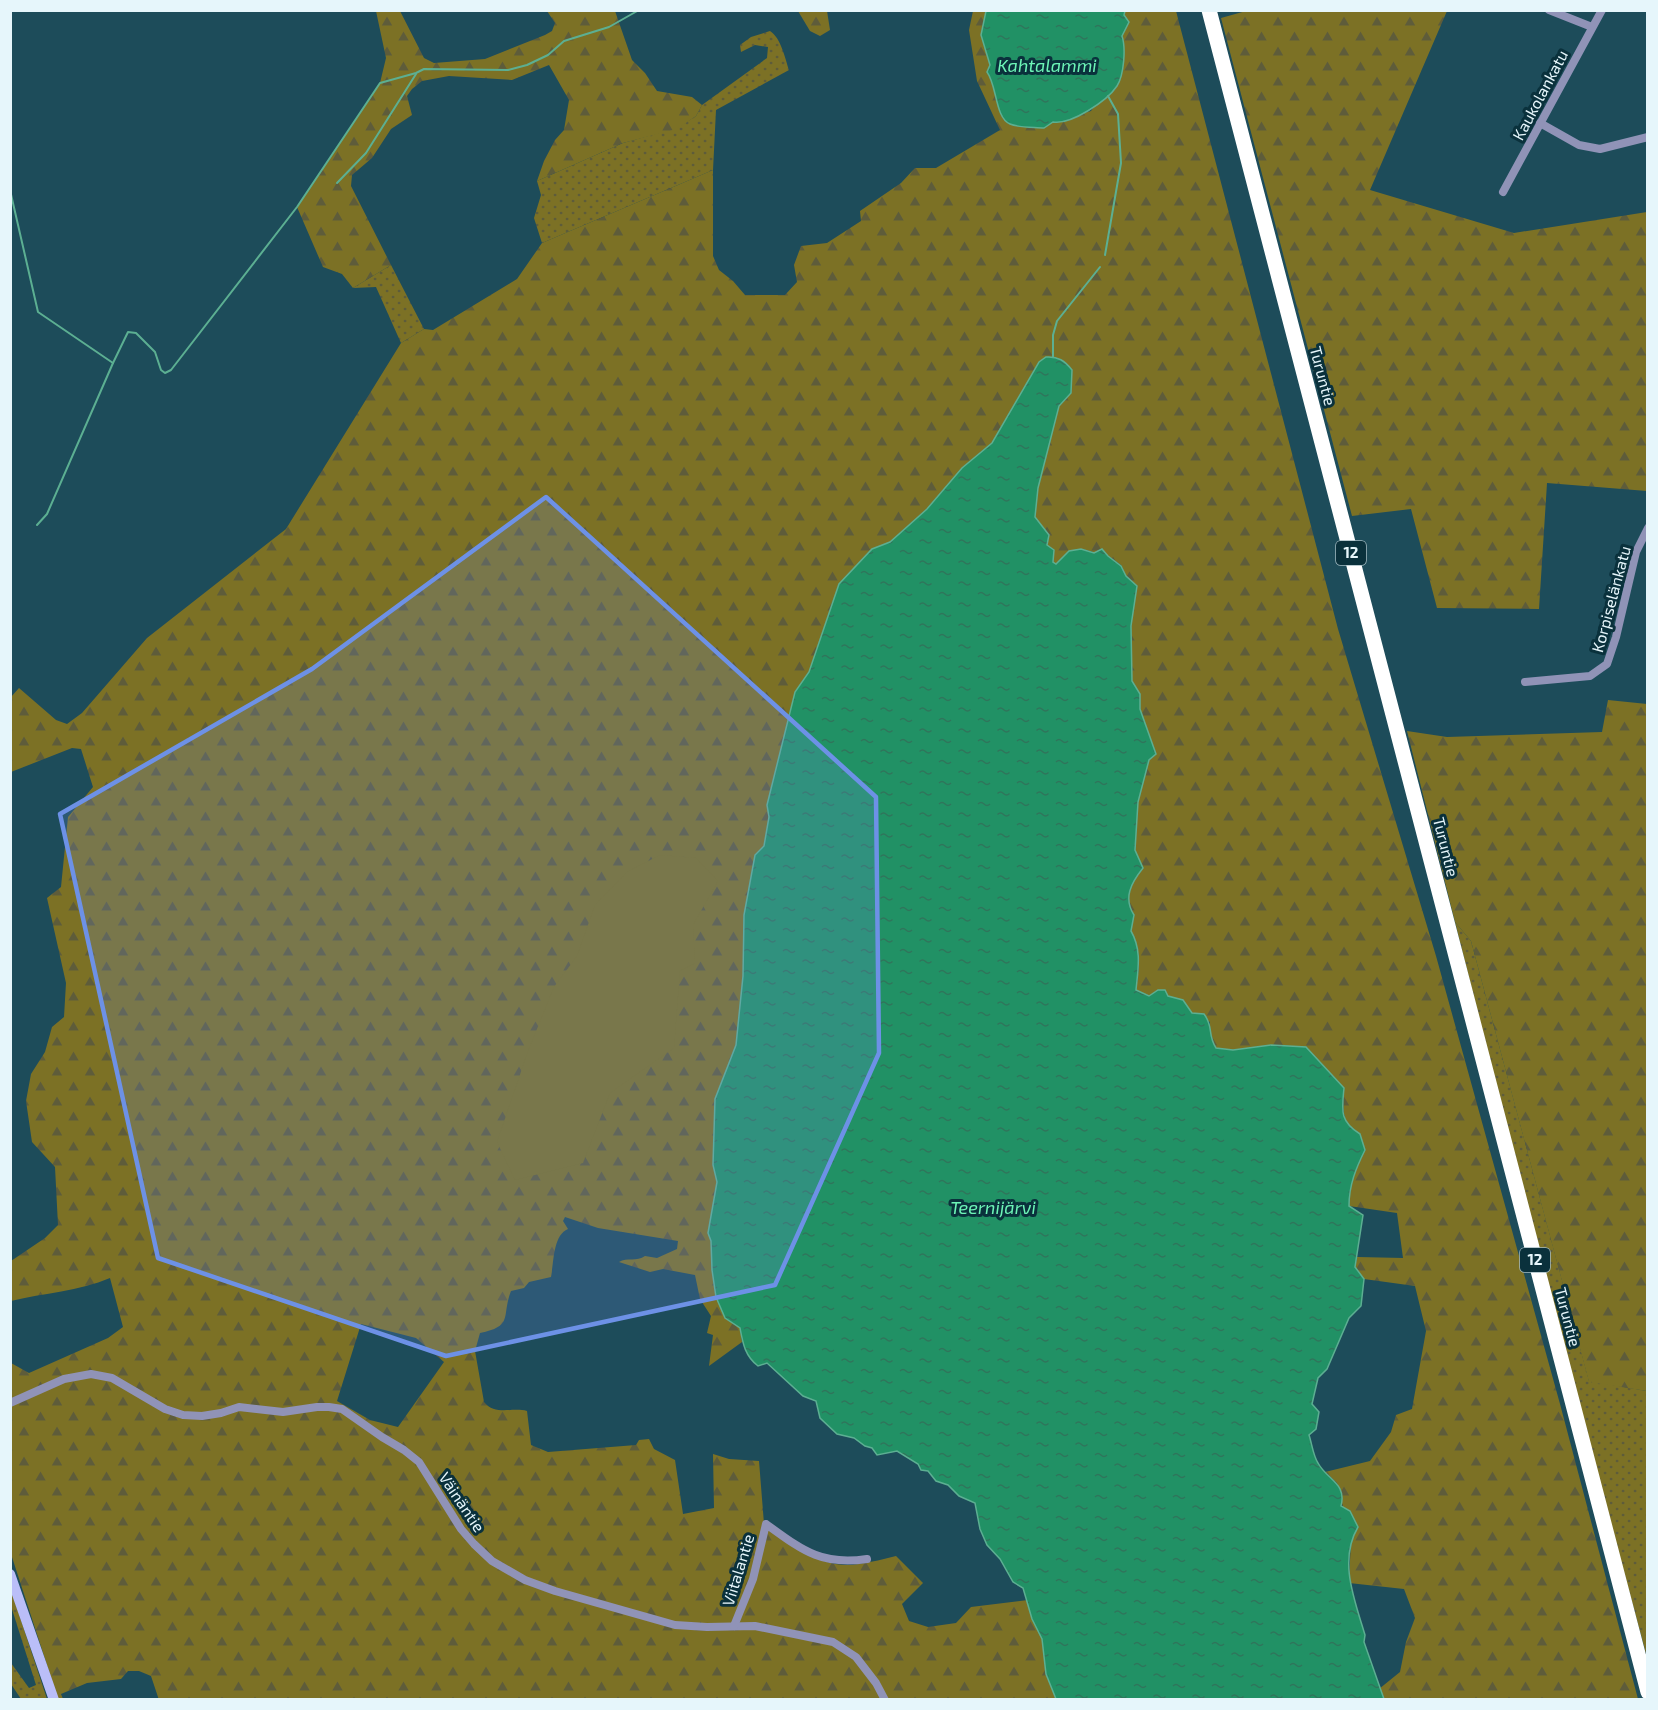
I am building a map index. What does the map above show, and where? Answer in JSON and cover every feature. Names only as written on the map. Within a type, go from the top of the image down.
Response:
[{"type":"highway","name":"Turuntie","points":[[1209,10],[1647,1692]]},
{"type":"street","points":[[1549,10],[1592,27]]},
{"type":"street","name":"Kaukolankatu","points":[[1503,192],[1602,10]]},
{"type":"street","points":[[1540,123],[1579,145],[1600,148],[1647,137]]},
{"type":"street","name":"Korpiselänkatu","points":[[1525,682],[1590,676],[1607,664],[1616,637],[1636,552],[1647,528]]},
{"type":"street","name":"Väinäntie","points":[[10,1403],[64,1379],[91,1374],[112,1378],[165,1409],[183,1415],[202,1416],[239,1407],[283,1412],[317,1407],[342,1409],[419,1462],[461,1529],[474,1544],[492,1561],[525,1580],[555,1591],[675,1625],[755,1626],[833,1642],[856,1657],[876,1683],[885,1700]]},
{"type":"street","name":"Viitalantie","points":[[734,1626],[753,1579],[766,1524],[812,1554],[836,1562],[867,1559]]},
{"type":"street","points":[[10,1574],[54,1700]]},
{"type":"highlighted area","points":[[546,497],[876,797],[879,1053],[775,1285],[446,1356],[158,1258],[60,814],[312,669]]},
{"type":"green space","points":[[376,11],[400,11],[424,58],[434,63],[485,59],[545,35],[552,31],[555,23],[547,11],[615,11],[632,60],[645,73],[657,91],[692,97],[702,105],[696,116],[677,129],[623,143],[537,181],[555,140],[564,130],[569,100],[549,65],[512,80],[449,76],[422,81],[407,96],[412,115],[391,129],[372,158],[352,175],[351,186],[391,265],[353,288],[342,274],[323,267],[297,207],[380,83],[386,58]]},
{"type":"green space","points":[[798,11],[827,11],[830,30],[820,36],[810,31]]},
{"type":"green space","points":[[973,11],[986,11],[981,35],[990,65],[987,72],[992,79],[999,106],[1053,122],[1091,111],[1096,104],[1108,96],[1125,11],[1176,11],[1338,629],[1436,956],[1560,1404],[1638,1699],[1383,1699],[1379,1689],[1400,1672],[1406,1642],[1415,1618],[1404,1589],[1349,1583],[1351,1539],[1337,1483],[1325,1472],[1370,1461],[1391,1432],[1396,1415],[1412,1409],[1426,1331],[1415,1286],[1364,1279],[1355,1267],[1357,1257],[1403,1258],[1397,1213],[1349,1206],[1354,1177],[1365,1150],[1346,1122],[1343,1108],[1344,1088],[1271,1045],[1233,1050],[1216,1048],[1210,1039],[1210,1022],[1192,1013],[1183,1000],[1168,996],[1158,990],[1150,996],[1136,990],[1139,968],[1138,953],[1131,931],[1134,915],[1129,897],[1132,885],[1143,868],[1135,850],[1138,802],[1149,760],[1156,754],[1140,709],[1140,694],[1132,681],[1131,626],[1136,586],[1126,576],[1121,565],[1108,556],[1082,549],[1069,551],[1056,564],[1053,562],[1047,546],[1049,535],[1035,517],[1038,488],[1059,406],[1071,393],[1039,362],[992,443],[962,468],[927,509],[890,542],[872,549],[839,584],[809,672],[795,692],[767,805],[769,817],[764,846],[755,855],[744,915],[743,976],[736,1045],[715,1099],[713,1165],[717,1182],[708,1233],[711,1241],[712,1270],[716,1297],[725,1318],[740,1328],[742,1342],[709,1366],[713,1335],[707,1333],[711,1316],[700,1299],[695,1275],[663,1269],[650,1272],[619,1262],[645,1256],[657,1258],[677,1249],[678,1241],[598,1228],[565,1217],[563,1221],[568,1229],[559,1237],[551,1277],[529,1282],[524,1288],[511,1291],[505,1319],[498,1327],[480,1333],[475,1351],[484,1402],[493,1409],[527,1411],[531,1445],[548,1452],[636,1445],[639,1440],[649,1439],[654,1449],[675,1460],[683,1514],[714,1508],[713,1454],[729,1459],[759,1461],[764,1524],[796,1548],[820,1560],[832,1563],[859,1564],[896,1556],[923,1583],[902,1604],[909,1621],[928,1627],[956,1623],[971,1607],[1028,1600],[1032,1619],[1042,1639],[1046,1674],[1056,1699],[159,1700],[151,1676],[139,1671],[128,1671],[121,1679],[87,1683],[61,1694],[63,1699],[58,1699],[11,1554],[11,1363],[29,1373],[108,1338],[123,1327],[110,1278],[74,1289],[11,1301],[11,1261],[45,1238],[58,1225],[55,1167],[32,1142],[26,1101],[31,1074],[45,1052],[52,1027],[64,1017],[66,983],[47,898],[61,887],[68,817],[93,787],[81,749],[72,748],[11,772],[11,697],[19,688],[56,720],[67,724],[82,713],[147,638],[286,529],[401,343],[424,329],[433,330],[517,279],[542,243],[713,170],[713,256],[719,270],[745,295],[785,295],[797,282],[794,265],[801,246],[827,243],[861,221],[860,211],[901,183],[915,168],[936,168],[1000,130],[977,81],[969,30]],"holes":[[[361,1324],[416,1338],[444,1362],[398,1427],[370,1420],[337,1401]]]},
{"type":"green space","points":[[1246,11],[1447,11],[1370,190],[1514,233],[1647,212],[1647,491],[1547,483],[1539,609],[1437,608],[1411,509],[1352,516],[1221,18]]},
{"type":"green space","points":[[770,31],[780,43],[789,70],[716,110],[713,170],[542,243],[534,218],[541,195],[537,181],[623,143],[677,128],[696,116],[702,105],[767,58],[768,47],[755,45],[741,52],[740,45],[751,37]]},
{"type":"green space","points":[[391,265],[424,329],[401,343],[376,287],[353,288]]},
{"type":"green space","points":[[1608,700],[1647,704],[1647,1391],[1589,1382],[1471,941],[1455,922],[1407,731],[1447,737],[1602,732]]},
{"type":"green space","points":[[660,855],[696,858],[718,881],[693,925],[695,963],[680,971],[674,1048],[610,1093],[583,1163],[515,1180],[497,1142],[528,1051],[554,987],[577,956],[595,905],[627,872]]},
{"type":"green space","points":[[1455,922],[1471,941],[1589,1381],[1647,1391],[1647,1657],[1558,1329]]},
{"type":"green space","points":[[10,1587],[47,1699],[21,1699],[11,1684],[11,1663],[29,1688],[36,1685],[11,1606]]},
{"type":"water","name":"Kahtalammi","points":[[986,11],[1125,11],[1124,15],[1129,22],[1122,36],[1124,61],[1117,86],[1097,105],[1069,120],[1053,122],[1044,128],[1010,124],[1001,115],[987,72],[990,65],[981,35]]},
{"type":"water","name":"Teernijärvi","points":[[1046,357],[1061,360],[1072,370],[1071,393],[1059,406],[1038,488],[1035,517],[1049,535],[1047,545],[1054,550],[1053,562],[1056,564],[1069,551],[1081,549],[1094,553],[1102,549],[1121,566],[1126,576],[1137,586],[1131,626],[1132,681],[1140,694],[1140,709],[1156,754],[1149,760],[1138,802],[1135,850],[1143,868],[1132,885],[1129,897],[1134,915],[1131,931],[1138,952],[1136,990],[1149,996],[1158,990],[1165,990],[1168,996],[1183,1000],[1192,1013],[1204,1014],[1216,1048],[1233,1050],[1271,1045],[1306,1047],[1344,1088],[1343,1114],[1345,1120],[1360,1134],[1365,1150],[1350,1191],[1349,1206],[1363,1215],[1355,1267],[1364,1279],[1361,1306],[1349,1318],[1327,1369],[1318,1378],[1312,1404],[1319,1412],[1316,1429],[1309,1435],[1316,1460],[1339,1487],[1342,1498],[1341,1506],[1350,1511],[1358,1527],[1349,1553],[1350,1581],[1365,1635],[1364,1642],[1384,1699],[1056,1699],[1046,1674],[1042,1639],[1032,1619],[1023,1588],[1013,1582],[1000,1559],[987,1545],[980,1529],[975,1503],[959,1496],[948,1485],[936,1481],[928,1471],[921,1470],[918,1464],[897,1451],[877,1455],[872,1448],[854,1438],[837,1434],[820,1418],[816,1401],[803,1396],[767,1363],[758,1366],[750,1358],[745,1349],[740,1328],[725,1318],[716,1297],[711,1241],[708,1233],[717,1182],[713,1165],[715,1099],[736,1045],[743,976],[744,915],[755,855],[764,846],[769,817],[767,805],[795,692],[809,672],[839,584],[872,549],[890,542],[927,509],[962,468],[992,443],[1039,362]]},
{"type":"waterway","points":[[37,525],[47,514],[128,332],[136,333],[155,352],[161,370],[165,373],[171,370],[297,207],[380,83],[424,69],[508,70],[527,65],[548,55],[564,41],[609,27],[639,10]]},
{"type":"waterway","points":[[337,183],[366,153],[416,74]]},
{"type":"waterway","points":[[1105,255],[1121,163],[1118,114],[1108,96]]},
{"type":"waterway","points":[[10,190],[38,312],[113,363]]},
{"type":"waterway","points":[[1053,357],[1053,335],[1057,321],[1100,267]]}]
